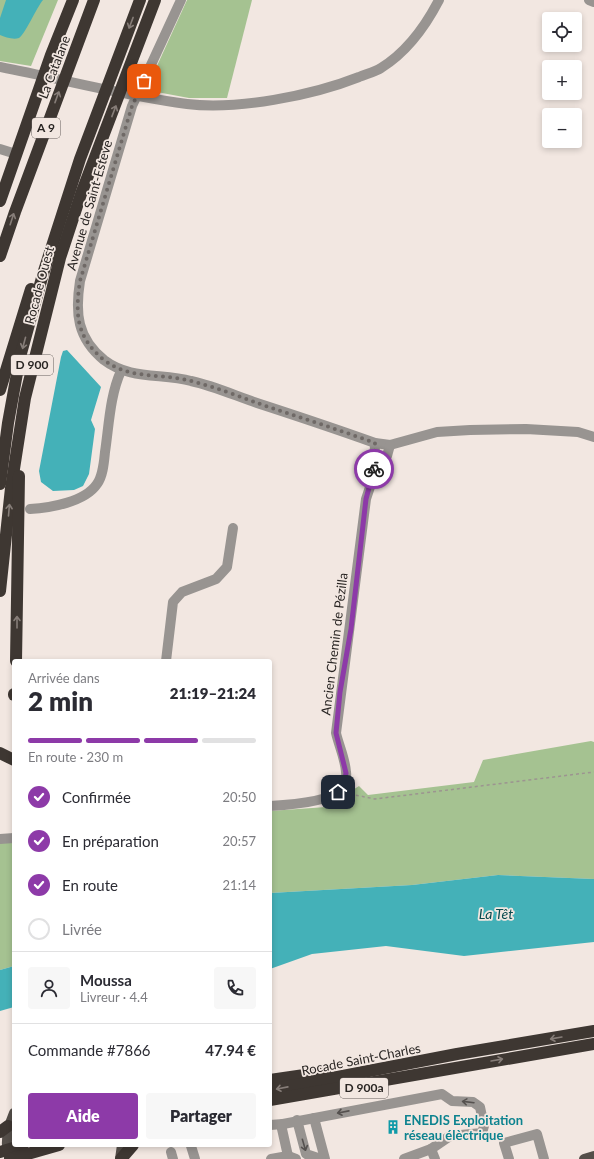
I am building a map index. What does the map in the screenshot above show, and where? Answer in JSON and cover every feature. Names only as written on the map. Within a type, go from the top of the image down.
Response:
[{"type":"highway","name":"La Catalane","points":[[0,201],[51,55],[73,0]]},
{"type":"highway","name":"La Catalane","points":[[0,256],[14,212],[94,0]]},
{"type":"highway","name":"Rocade Ouest","points":[[0,484],[8,423],[20,357],[43,274],[80,159],[140,0]]},
{"type":"highway","name":"Rocade Ouest","points":[[0,591],[17,445],[35,353],[60,258],[81,194],[100,148],[155,0]]},
{"type":"highway","points":[[16,659],[19,475],[27,417],[42,343],[100,148]]},
{"type":"highway","points":[[0,390],[19,324],[80,159]]},
{"type":"highway","points":[[0,753],[12,759]]},
{"type":"highway","name":"D 900a","points":[[272,1080],[457,1054],[594,1031]]},
{"type":"highway","name":"D 900a","points":[[272,1109],[458,1067],[594,1044]]},
{"type":"highway","name":"Rocade Saint-Charles","points":[[272,1090],[457,1054]]},
{"type":"highway","name":"Rocade Saint-Charles","points":[[272,1100],[458,1067]]},
{"type":"highway","points":[[0,1152],[16,1147]]},
{"type":"highway","points":[[10,1159],[53,1147]]},
{"type":"highway","points":[[120,1159],[131,1147]]},
{"type":"main road","points":[[10,1159],[5,1133],[12,1117]]},
{"type":"main road","points":[[120,1159],[122,1147]]},
{"type":"main road","points":[[584,1159],[594,1156]]},
{"type":"street","name":"Avenue de Saint-Esteve","points":[[181,0],[169,31],[132,106],[80,281],[77,301],[78,322],[87,341],[104,360],[121,371],[190,380],[375,443],[390,445]]},
{"type":"street","points":[[3,67],[149,98],[188,104],[227,105],[266,100],[341,84],[380,69],[403,51],[427,24],[439,0]]},
{"type":"street","points":[[589,0],[594,2]]},
{"type":"street","points":[[0,149],[16,154]]},
{"type":"street","points":[[30,509],[48,508],[82,497],[98,484],[103,469],[115,384],[121,371]]},
{"type":"street","points":[[390,445],[437,432],[470,430],[526,429],[578,432],[594,437]]},
{"type":"street","name":"Ancien Chemin de Pézilla","points":[[374,475],[375,443]]},
{"type":"street","name":"Ancien Chemin de Pézilla","points":[[338,792],[344,784],[346,773],[336,733],[340,692],[351,629],[366,499],[374,475],[387,456],[390,445]]},
{"type":"street","points":[[166,659],[173,602],[182,592],[216,579],[227,567],[233,528]]},
{"type":"street","points":[[272,806],[324,798],[338,792]]},
{"type":"street","points":[[0,839],[12,838]]},
{"type":"street","points":[[272,1125],[442,1094],[452,1101],[474,1102],[480,1107],[484,1126],[482,1133],[450,1136],[431,1149],[414,1157],[404,1159]]},
{"type":"street","points":[[314,1118],[324,1159]]},
{"type":"street","points":[[297,1120],[306,1154],[321,1159]]},
{"type":"street","points":[[271,1159],[292,1157],[282,1130],[283,1124]]},
{"type":"street","points":[[508,1159],[504,1143],[537,1134],[544,1159]]},
{"type":"street","points":[[191,1147],[195,1159]]},
{"type":"street","points":[[431,1149],[435,1159]]},
{"type":"path","points":[[338,792],[375,798],[594,772]]},
{"type":"green space","points":[[0,0],[58,0],[31,66],[0,61]]},
{"type":"green space","points":[[187,0],[252,0],[227,98],[189,98],[146,90]]},
{"type":"green space","points":[[591,741],[594,742],[594,879],[498,875],[412,885],[272,893],[272,811],[326,807],[359,786],[368,795],[474,782],[483,760]]},
{"type":"green space","points":[[0,843],[12,843],[12,967],[0,970]]},
{"type":"water","points":[[6,0],[43,0],[24,32],[17,39],[0,35],[0,18]]},
{"type":"water","points":[[67,350],[101,387],[91,420],[95,429],[89,474],[83,486],[74,490],[53,491],[41,482],[39,471],[61,357],[63,351]]},
{"type":"water","name":"La Têt","points":[[498,875],[594,879],[594,942],[464,956],[386,946],[312,954],[272,968],[272,893],[412,885]]},
{"type":"water","points":[[12,967],[12,1008],[0,1011],[0,970]]},
{"type":"way so far","points":[[144,81],[132,106],[108,191],[80,281],[77,301],[78,322],[87,341],[104,360],[121,371],[190,380],[375,443],[374,469]]},
{"type":"place","name":"ENEDIS Exploitation réseau élèctrique","points":[[393,1127]]},
{"type":"route","points":[[338,792],[344,784],[346,773],[345,762],[336,733],[340,692],[351,629],[366,499],[374,475],[374,469]]}]
